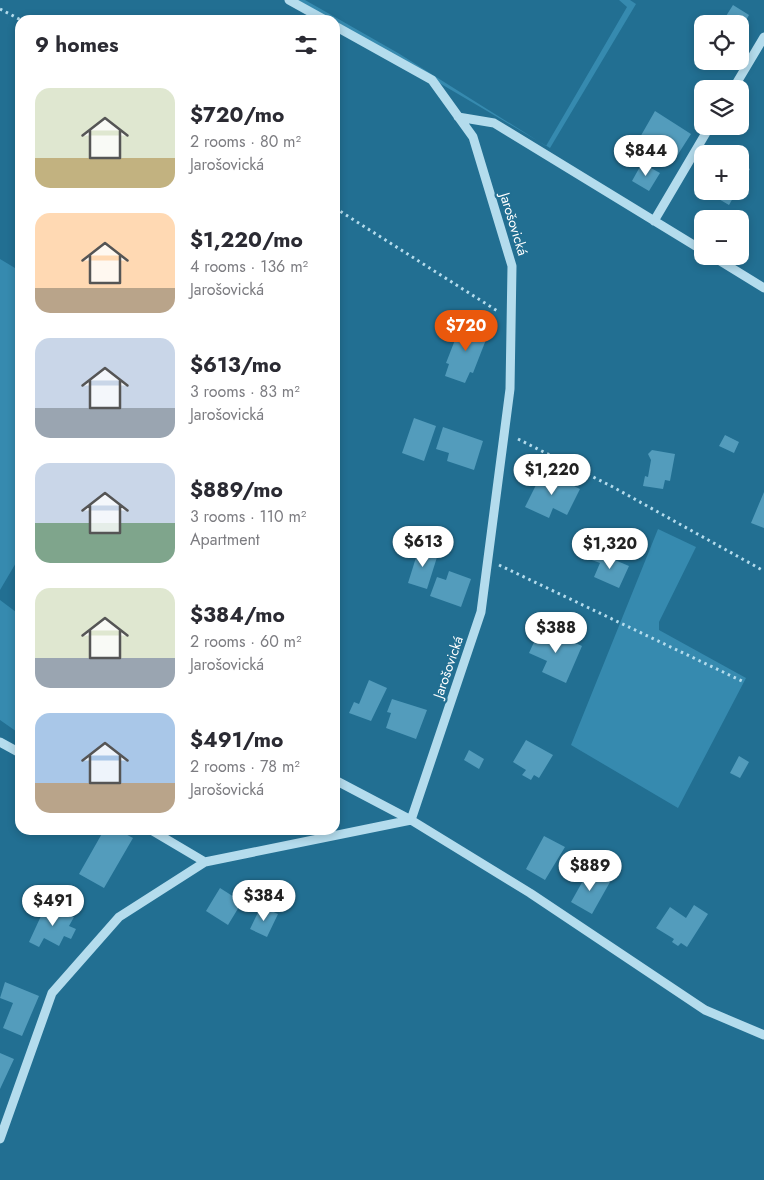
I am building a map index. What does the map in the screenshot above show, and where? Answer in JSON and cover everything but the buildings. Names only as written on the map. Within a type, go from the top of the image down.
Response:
[{"type":"street","points":[[289,0],[315,15]]},
{"type":"street","name":"Jarošovická","points":[[340,29],[432,80],[473,137],[512,266],[510,389],[481,612],[411,820]]},
{"type":"street","points":[[738,80],[764,37]]},
{"type":"street","points":[[458,116],[494,124],[694,245]]},
{"type":"street","points":[[654,220],[705,135]]},
{"type":"street","points":[[727,265],[764,288]]},
{"type":"street","points":[[0,742],[15,750]]},
{"type":"street","points":[[340,783],[411,820],[530,893],[705,1010],[764,1035]]},
{"type":"street","points":[[340,834],[411,820]]},
{"type":"street","points":[[159,835],[205,862]]},
{"type":"street","points":[[0,1140],[52,993],[119,917],[205,862],[337,835]]},
{"type":"path","points":[[0,9],[15,17]]},
{"type":"path","points":[[340,211],[511,320]]},
{"type":"path","points":[[504,432],[621,492],[764,571]]},
{"type":"path","points":[[487,560],[744,682]]},
{"type":"shaded area","points":[[298,0],[305,0],[331,15],[323,15]]},
{"type":"shaded area","points":[[619,0],[630,0],[636,4],[550,148],[546,146],[627,7]]},
{"type":"shaded area","points":[[340,20],[398,53],[537,141],[340,25]]},
{"type":"shaded area","points":[[0,259],[15,268],[15,564],[0,590]]},
{"type":"shaded area","points":[[658,529],[696,547],[659,622],[659,630],[746,678],[678,808],[571,745]]},
{"type":"shaded area","points":[[0,600],[15,611],[15,730],[0,720]]}]
